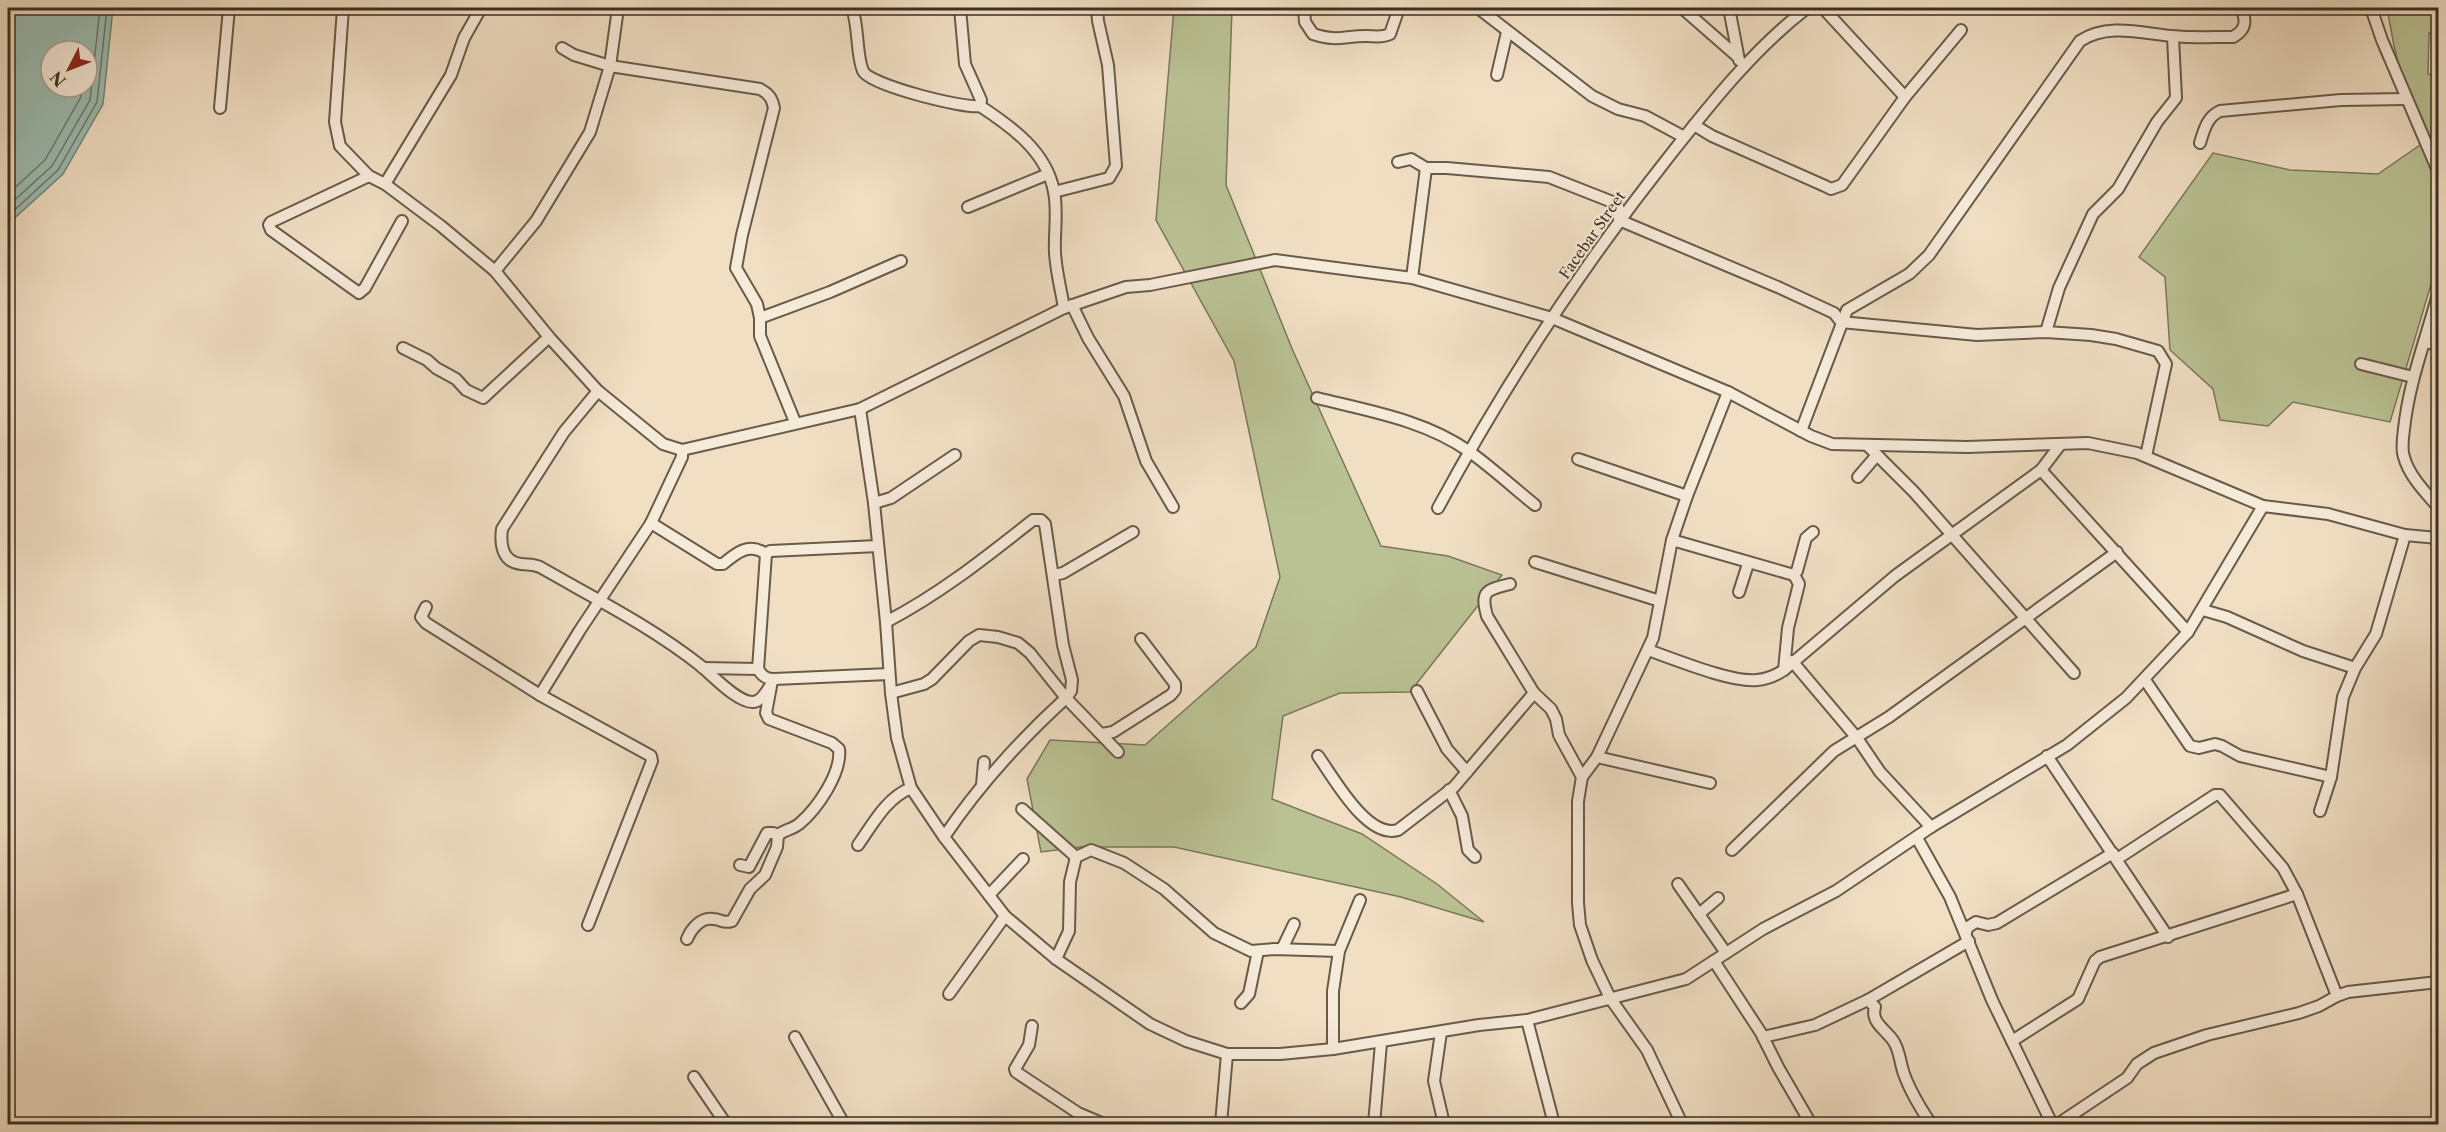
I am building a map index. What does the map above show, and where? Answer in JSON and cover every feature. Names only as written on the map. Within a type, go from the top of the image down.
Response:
[{"type":"street","points":[[220,108],[229,8]]},
{"type":"street","points":[[342,8],[335,122],[340,146],[369,176],[385,184],[495,271],[549,337],[598,391],[663,444],[682,450],[795,422],[860,409],[1068,306],[1126,287],[1150,285],[1275,260],[1412,278],[1551,318],[1728,392],[1801,431],[1832,444],[2060,446],[2088,443],[2146,456],[2263,506],[2328,514],[2405,535],[2439,538]]},
{"type":"street","points":[[385,184],[451,75],[464,39],[481,8]]},
{"type":"street","points":[[495,271],[536,221],[581,151],[590,132],[610,66],[618,8]]},
{"type":"street","points":[[852,8],[863,71],[872,80],[972,108],[980,106],[1027,142],[1040,157],[1054,192],[1055,254],[1068,306],[1124,396],[1146,461],[1173,507]]},
{"type":"street","points":[[960,8],[965,64],[981,100],[980,106]]},
{"type":"street","points":[[1054,192],[1109,178],[1116,166],[1108,64],[1097,8]]},
{"type":"street","points":[[1304,8],[1305,22],[1313,34],[1346,39],[1383,37],[1390,34],[1399,8]]},
{"type":"street","points":[[1478,8],[1592,96],[1618,109],[1645,116],[1684,137]]},
{"type":"street","points":[[1682,8],[1738,57]]},
{"type":"street","points":[[1729,8],[1742,69]]},
{"type":"street","name":"Facebar Street","points":[[1438,508],[1468,451],[1551,318],[1619,220],[1684,137],[1742,69],[1807,8]]},
{"type":"street","points":[[1823,8],[1905,97]]},
{"type":"street","points":[[1801,431],[1847,310],[1909,274],[1929,255],[2080,41],[2093,32],[2125,30],[2173,37],[2233,38],[2240,33],[2246,19],[2241,8]]},
{"type":"street","points":[[2371,8],[2406,99],[2439,171]]},
{"type":"street","points":[[1694,125],[1712,136],[1831,189],[1842,185],[1905,97],[1962,30]]},
{"type":"street","points":[[1497,75],[1508,32]]},
{"type":"street","points":[[2046,332],[2059,288],[2093,214],[2118,189],[2157,122],[2176,98],[2173,37]]},
{"type":"street","points":[[562,48],[574,55],[610,66],[760,89],[768,93],[773,100],[774,108],[744,225],[736,268],[757,304],[760,336],[795,422]]},
{"type":"street","points":[[2200,143],[2208,120],[2212,114],[2220,111],[2355,99],[2406,99]]},
{"type":"street","points":[[1398,162],[1411,159],[1426,168],[1549,177],[1615,203],[1619,209],[1619,220],[1780,288],[1834,313],[1841,322],[1977,335],[2046,332],[2116,339],[2158,351],[2166,364],[2146,456]]},
{"type":"street","points":[[1412,278],[1426,168]]},
{"type":"street","points":[[968,207],[1048,174]]},
{"type":"street","points":[[369,176],[271,222],[269,225],[271,230],[359,293],[365,288],[402,221]]},
{"type":"street","points":[[760,318],[821,296],[901,261]]},
{"type":"street","points":[[2439,294],[2407,399],[2403,456],[2426,494],[2439,507]]},
{"type":"street","points":[[403,348],[456,379],[466,390],[483,398],[549,337]]},
{"type":"street","points":[[2425,342],[2439,345]]},
{"type":"street","points":[[2361,364],[2413,377]]},
{"type":"street","points":[[598,391],[564,432],[540,467],[502,529],[501,547],[513,562],[532,563],[672,644],[723,686],[752,702],[758,701],[772,682]]},
{"type":"street","points":[[1682,1125],[1647,1050],[1610,998],[1592,960],[1581,925],[1578,801],[1582,777],[1597,757],[1653,638],[1672,540],[1686,496],[1728,392]]},
{"type":"street","points":[[1317,398],[1393,417],[1434,432],[1468,451],[1535,505]]},
{"type":"street","points":[[860,409],[874,503],[897,738],[911,788],[1005,916],[1056,959],[1150,1024],[1186,1041],[1227,1054],[1280,1054],[1333,1049],[1527,1020],[1686,979],[1763,929],[1836,891],[1931,827],[2067,745],[2126,698],[2188,632],[2263,506]]},
{"type":"street","points":[[1868,446],[1952,535],[2074,673]]},
{"type":"street","points":[[1648,650],[1715,673],[1755,681],[1773,677],[1895,576],[2041,470],[2060,446]]},
{"type":"street","points":[[540,695],[651,522],[682,457],[682,450]]},
{"type":"street","points":[[874,503],[891,498],[955,455]]},
{"type":"street","points":[[1858,477],[1877,455]]},
{"type":"street","points":[[1578,459],[1686,496]]},
{"type":"street","points":[[2041,470],[2188,632]]},
{"type":"street","points":[[886,622],[922,604],[1033,520],[1041,520],[1045,524],[1063,645],[1072,680],[1071,691],[1024,738],[982,785],[945,837]]},
{"type":"street","points":[[651,522],[717,564],[723,564],[740,550],[760,549],[766,554]]},
{"type":"street","points":[[1054,575],[1063,573],[1133,532]]},
{"type":"street","points":[[1794,575],[1806,538],[1813,532]]},
{"type":"street","points":[[2320,811],[2331,777],[2343,697],[2355,668],[2376,634],[2405,535]]},
{"type":"street","points":[[1672,540],[1748,564],[1794,575],[1799,584],[1788,628],[1784,670]]},
{"type":"street","points":[[766,554],[770,551],[878,546]]},
{"type":"street","points":[[1732,850],[1834,751],[1857,738],[2117,552]]},
{"type":"street","points":[[766,554],[758,669],[767,679],[772,682],[889,674]]},
{"type":"street","points":[[1535,562],[1660,602]]},
{"type":"street","points":[[1739,592],[1748,564]]},
{"type":"street","points":[[1510,584],[1490,590],[1484,595],[1483,602],[1487,616],[1534,693],[1551,709],[1556,719],[1559,735],[1582,777]]},
{"type":"street","points":[[426,607],[421,617],[426,623],[540,695],[651,756],[652,761],[588,925]]},
{"type":"street","points":[[2203,609],[2227,616],[2303,651],[2355,668]]},
{"type":"street","points":[[891,693],[924,684],[932,679],[969,640],[979,635],[998,637],[1018,643],[1030,653],[1066,698],[1118,752]]},
{"type":"street","points":[[1102,734],[1113,732],[1171,695],[1175,690],[1175,684],[1141,639]]},
{"type":"street","points":[[1792,661],[1857,738],[1880,772],[1931,827]]},
{"type":"street","points":[[703,668],[758,669]]},
{"type":"street","points":[[2145,680],[2190,747],[2199,748],[2215,744],[2240,756],[2331,777]]},
{"type":"street","points":[[740,865],[749,867],[767,833],[778,835],[798,825],[812,810],[833,780],[840,757],[839,749],[832,743],[769,718],[766,713],[772,682]]},
{"type":"street","points":[[1417,691],[1447,749],[1467,772]]},
{"type":"street","points":[[1318,756],[1365,819],[1378,828],[1390,832],[1398,830],[1449,790],[1467,772],[1534,693]]},
{"type":"street","points":[[2047,756],[2168,937]]},
{"type":"street","points":[[1597,757],[1710,783]]},
{"type":"street","points":[[982,785],[984,762]]},
{"type":"street","points":[[858,845],[891,800],[899,793],[911,788]]},
{"type":"street","points":[[1449,790],[1462,816],[1468,850],[1475,857]]},
{"type":"street","points":[[1967,937],[1968,927],[1976,922],[1988,925],[1997,922],[2115,856],[2215,795],[2220,795],[2283,868],[2297,894],[2337,996]]},
{"type":"street","points":[[1022,809],[1076,857]]},
{"type":"street","points":[[687,939],[689,933],[703,920],[715,919],[727,923],[732,921],[750,889],[765,875],[777,847],[778,835]]},
{"type":"street","points":[[1917,838],[1950,897],[1992,1000],[2052,1125]]},
{"type":"street","points":[[1076,857],[1091,850],[1124,863],[1164,889],[1214,933],[1251,951],[1282,949],[1339,951]]},
{"type":"street","points":[[1056,959],[1069,931],[1070,882],[1076,857]]},
{"type":"street","points":[[989,895],[1023,859]]},
{"type":"street","points":[[1678,884],[1726,953]]},
{"type":"street","points":[[2012,1041],[2078,999],[2097,959],[2297,894]]},
{"type":"street","points":[[1699,914],[1718,898]]},
{"type":"street","points":[[1333,1049],[1333,991],[1339,951],[1360,900]]},
{"type":"street","points":[[950,994],[1005,916]]},
{"type":"street","points":[[1282,949],[1294,924]]},
{"type":"street","points":[[1763,1037],[1815,1025],[1868,1000],[1967,937]]},
{"type":"street","points":[[1241,1004],[1248,994],[1258,951]]},
{"type":"street","points":[[1714,962],[1763,1037],[1811,1125]]},
{"type":"street","points":[[2058,1125],[2127,1078],[2137,1064],[2154,1053],[2207,1035],[2299,1013],[2348,992],[2439,982]]},
{"type":"street","points":[[1868,1000],[1875,1007],[1873,1014],[1875,1020],[1890,1035],[1898,1049],[1904,1074],[1931,1125]]},
{"type":"street","points":[[1527,1020],[1554,1125]]},
{"type":"street","points":[[1032,1026],[1029,1045],[1015,1069],[1016,1072],[1078,1113],[1104,1125]]},
{"type":"street","points":[[1441,1032],[1434,1081],[1443,1125]]},
{"type":"street","points":[[795,1037],[844,1125]]},
{"type":"street","points":[[1374,1125],[1381,1043]]},
{"type":"street","points":[[1221,1125],[1227,1054]]},
{"type":"street","points":[[694,1077],[726,1125]]},
{"type":"green space","points":[[1174,8],[1232,8],[1226,185],[1293,351],[1381,546],[1448,556],[1502,575],[1410,692],[1340,693],[1283,716],[1272,799],[1362,834],[1437,884],[1484,922],[1401,897],[1174,847],[1080,847],[1041,852],[1027,779],[1050,740],[1145,745],[1256,647],[1280,577],[1234,361],[1156,220]]},
{"type":"green space","points":[[2387,8],[2438,8],[2438,37],[2429,33],[2428,74],[2438,75],[2438,261],[2390,422],[2293,402],[2268,426],[2220,420],[2213,389],[2170,350],[2165,277],[2139,257],[2213,153],[2290,170],[2378,174],[2420,145],[2394,46]]},
{"type":"water","points":[[8,8],[113,8],[103,104],[63,174],[8,224]]}]
